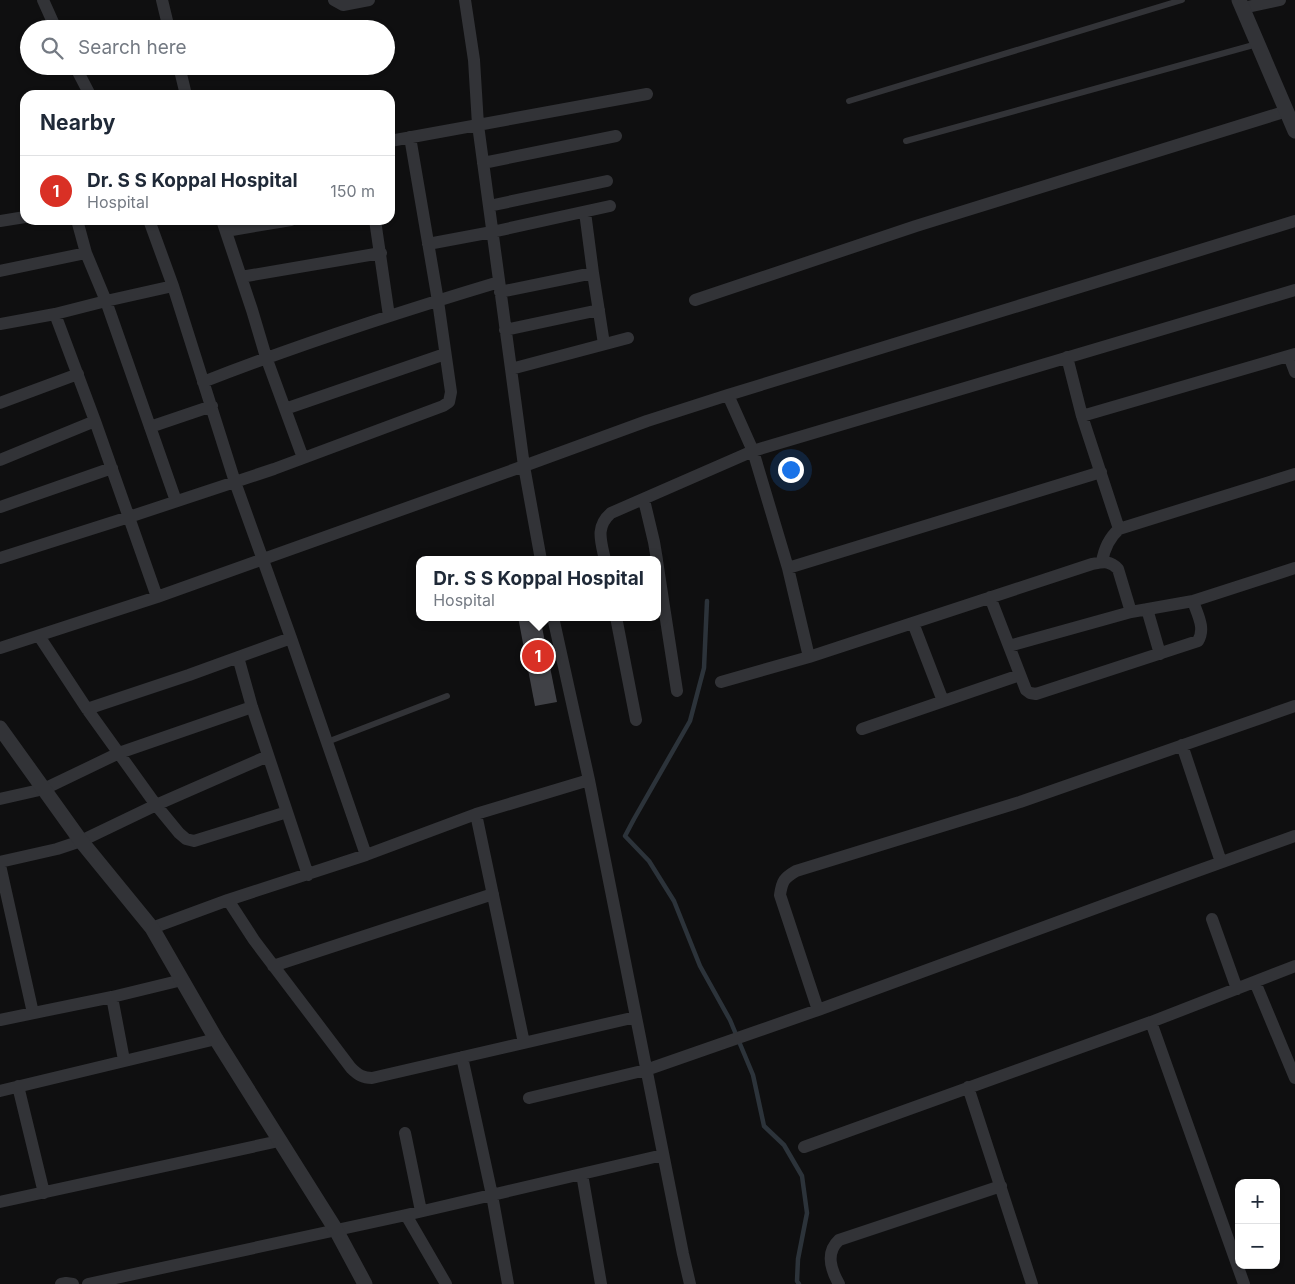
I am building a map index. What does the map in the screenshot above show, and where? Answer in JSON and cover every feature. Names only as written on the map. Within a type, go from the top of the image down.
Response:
[{"type":"street","points":[[43,0],[52,20]]},
{"type":"street","points":[[162,0],[167,20]]},
{"type":"street","points":[[334,0],[343,5],[369,0]]},
{"type":"street","points":[[465,0],[474,60],[478,125],[492,232],[524,466],[540,556]]},
{"type":"street","points":[[1280,0],[1241,4],[1295,132]]},
{"type":"street","points":[[80,75],[87,90]]},
{"type":"street","points":[[181,75],[185,90]]},
{"type":"street","points":[[395,140],[647,94]]},
{"type":"street","points":[[696,300],[916,226],[1287,111]]},
{"type":"street","points":[[483,163],[616,136]]},
{"type":"street","points":[[0,558],[235,482],[304,458],[443,406],[449,402],[451,392],[438,301],[410,137]]},
{"type":"street","points":[[489,206],[607,181]]},
{"type":"street","points":[[428,244],[610,206]]},
{"type":"street","points":[[586,212],[604,344]]},
{"type":"street","points":[[0,221],[20,217]]},
{"type":"street","points":[[0,648],[157,597],[647,421],[1295,221]]},
{"type":"street","points":[[78,225],[86,253],[106,301],[176,501]]},
{"type":"street","points":[[151,225],[173,286],[235,482],[366,855]]},
{"type":"street","points":[[376,225],[389,316]]},
{"type":"street","points":[[224,226],[266,357],[304,458]]},
{"type":"street","points":[[0,271],[86,253]]},
{"type":"street","points":[[241,277],[381,253]]},
{"type":"street","points":[[203,382],[266,357],[438,301],[500,287],[593,273]]},
{"type":"street","points":[[0,324],[55,314],[173,286]]},
{"type":"street","points":[[604,556],[600,528],[603,520],[611,513],[752,451],[1295,290]]},
{"type":"street","points":[[506,330],[599,310]]},
{"type":"street","points":[[55,314],[157,597]]},
{"type":"street","points":[[511,370],[628,338]]},
{"type":"street","points":[[285,409],[445,354]]},
{"type":"street","points":[[1082,416],[1292,355],[1295,372]]},
{"type":"street","points":[[1067,357],[1082,416],[1119,529]]},
{"type":"street","points":[[0,403],[78,374]]},
{"type":"street","points":[[728,395],[752,451],[788,568],[809,657]]},
{"type":"street","points":[[150,426],[212,406]]},
{"type":"street","points":[[0,460],[95,421]]},
{"type":"street","points":[[0,507],[112,468]]},
{"type":"street","points":[[788,568],[1101,472]]},
{"type":"street","points":[[1102,562],[1108,543],[1119,529],[1295,474]]},
{"type":"street","points":[[644,500],[656,556]]},
{"type":"street","points":[[721,682],[809,657],[1102,562],[1108,562],[1118,569],[1130,612]]},
{"type":"street","points":[[1009,646],[1130,612],[1193,601],[1295,568]]},
{"type":"street","points":[[661,586],[677,691]]},
{"type":"street","points":[[990,597],[1026,690],[1036,694],[1198,641],[1202,629],[1193,601]]},
{"type":"street","points":[[1147,609],[1160,654]]},
{"type":"street","points":[[554,621],[589,780],[690,1284]]},
{"type":"street","points":[[617,621],[636,720]]},
{"type":"street","points":[[913,623],[943,701]]},
{"type":"street","points":[[39,636],[87,709],[156,805],[186,839],[194,841],[287,812]]},
{"type":"street","points":[[87,709],[291,638]]},
{"type":"street","points":[[238,657],[252,708],[308,874]]},
{"type":"street","points":[[862,729],[1020,675]]},
{"type":"street","points":[[818,1010],[780,895],[782,883],[788,876],[796,871],[1020,802],[1295,706]]},
{"type":"street","points":[[0,799],[44,789],[119,753],[252,708]]},
{"type":"street","points":[[0,728],[81,841],[152,928],[216,1039],[336,1230],[366,1284]]},
{"type":"street","points":[[1182,745],[1221,862]]},
{"type":"street","points":[[33,1013],[0,864],[81,841],[156,805],[268,756]]},
{"type":"street","points":[[152,928],[228,900],[366,855],[476,814],[589,780]]},
{"type":"street","points":[[476,814],[524,1043]]},
{"type":"street","points":[[529,1098],[646,1070],[763,1030],[1295,836]]},
{"type":"street","points":[[273,966],[493,894]]},
{"type":"street","points":[[228,900],[273,966],[351,1068],[364,1078],[372,1078],[636,1017]]},
{"type":"street","points":[[1212,919],[1237,989]]},
{"type":"street","points":[[804,1147],[1151,1022],[1295,966]]},
{"type":"street","points":[[0,1020],[112,997],[182,980]]},
{"type":"street","points":[[1256,982],[1295,1076]]},
{"type":"street","points":[[112,997],[124,1060]]},
{"type":"street","points":[[1151,1022],[1244,1284]]},
{"type":"street","points":[[0,1091],[216,1039]]},
{"type":"street","points":[[462,1057],[492,1195],[508,1284]]},
{"type":"street","points":[[18,1086],[44,1193]]},
{"type":"street","points":[[968,1088],[1032,1284]]},
{"type":"street","points":[[405,1133],[421,1211]]},
{"type":"street","points":[[0,1202],[279,1141]]},
{"type":"street","points":[[88,1284],[406,1215],[663,1155]]},
{"type":"street","points":[[582,1174],[601,1284]]},
{"type":"street","points":[[839,1284],[834,1275],[830,1254],[833,1246],[839,1240],[1001,1186]]},
{"type":"street","points":[[406,1215],[446,1284]]},
{"type":"street","points":[[61,1284],[73,1284]]},
{"type":"lane","points":[[849,101],[1182,0]]},
{"type":"lane","points":[[906,141],[1258,44]]},
{"type":"lane","points":[[327,742],[447,696]]},
{"type":"building","points":[[519,621],[541,621],[557,702],[535,706]]},
{"type":"waterway","points":[[707,601],[704,668],[690,721],[625,836],[649,861],[674,901],[700,966],[730,1020],[753,1075],[764,1126],[784,1145],[802,1176],[807,1213],[798,1259],[797,1281],[799,1284]]},
{"type":"place","name":"Dr. S S Koppal Hospital","points":[[538,656]]}]
